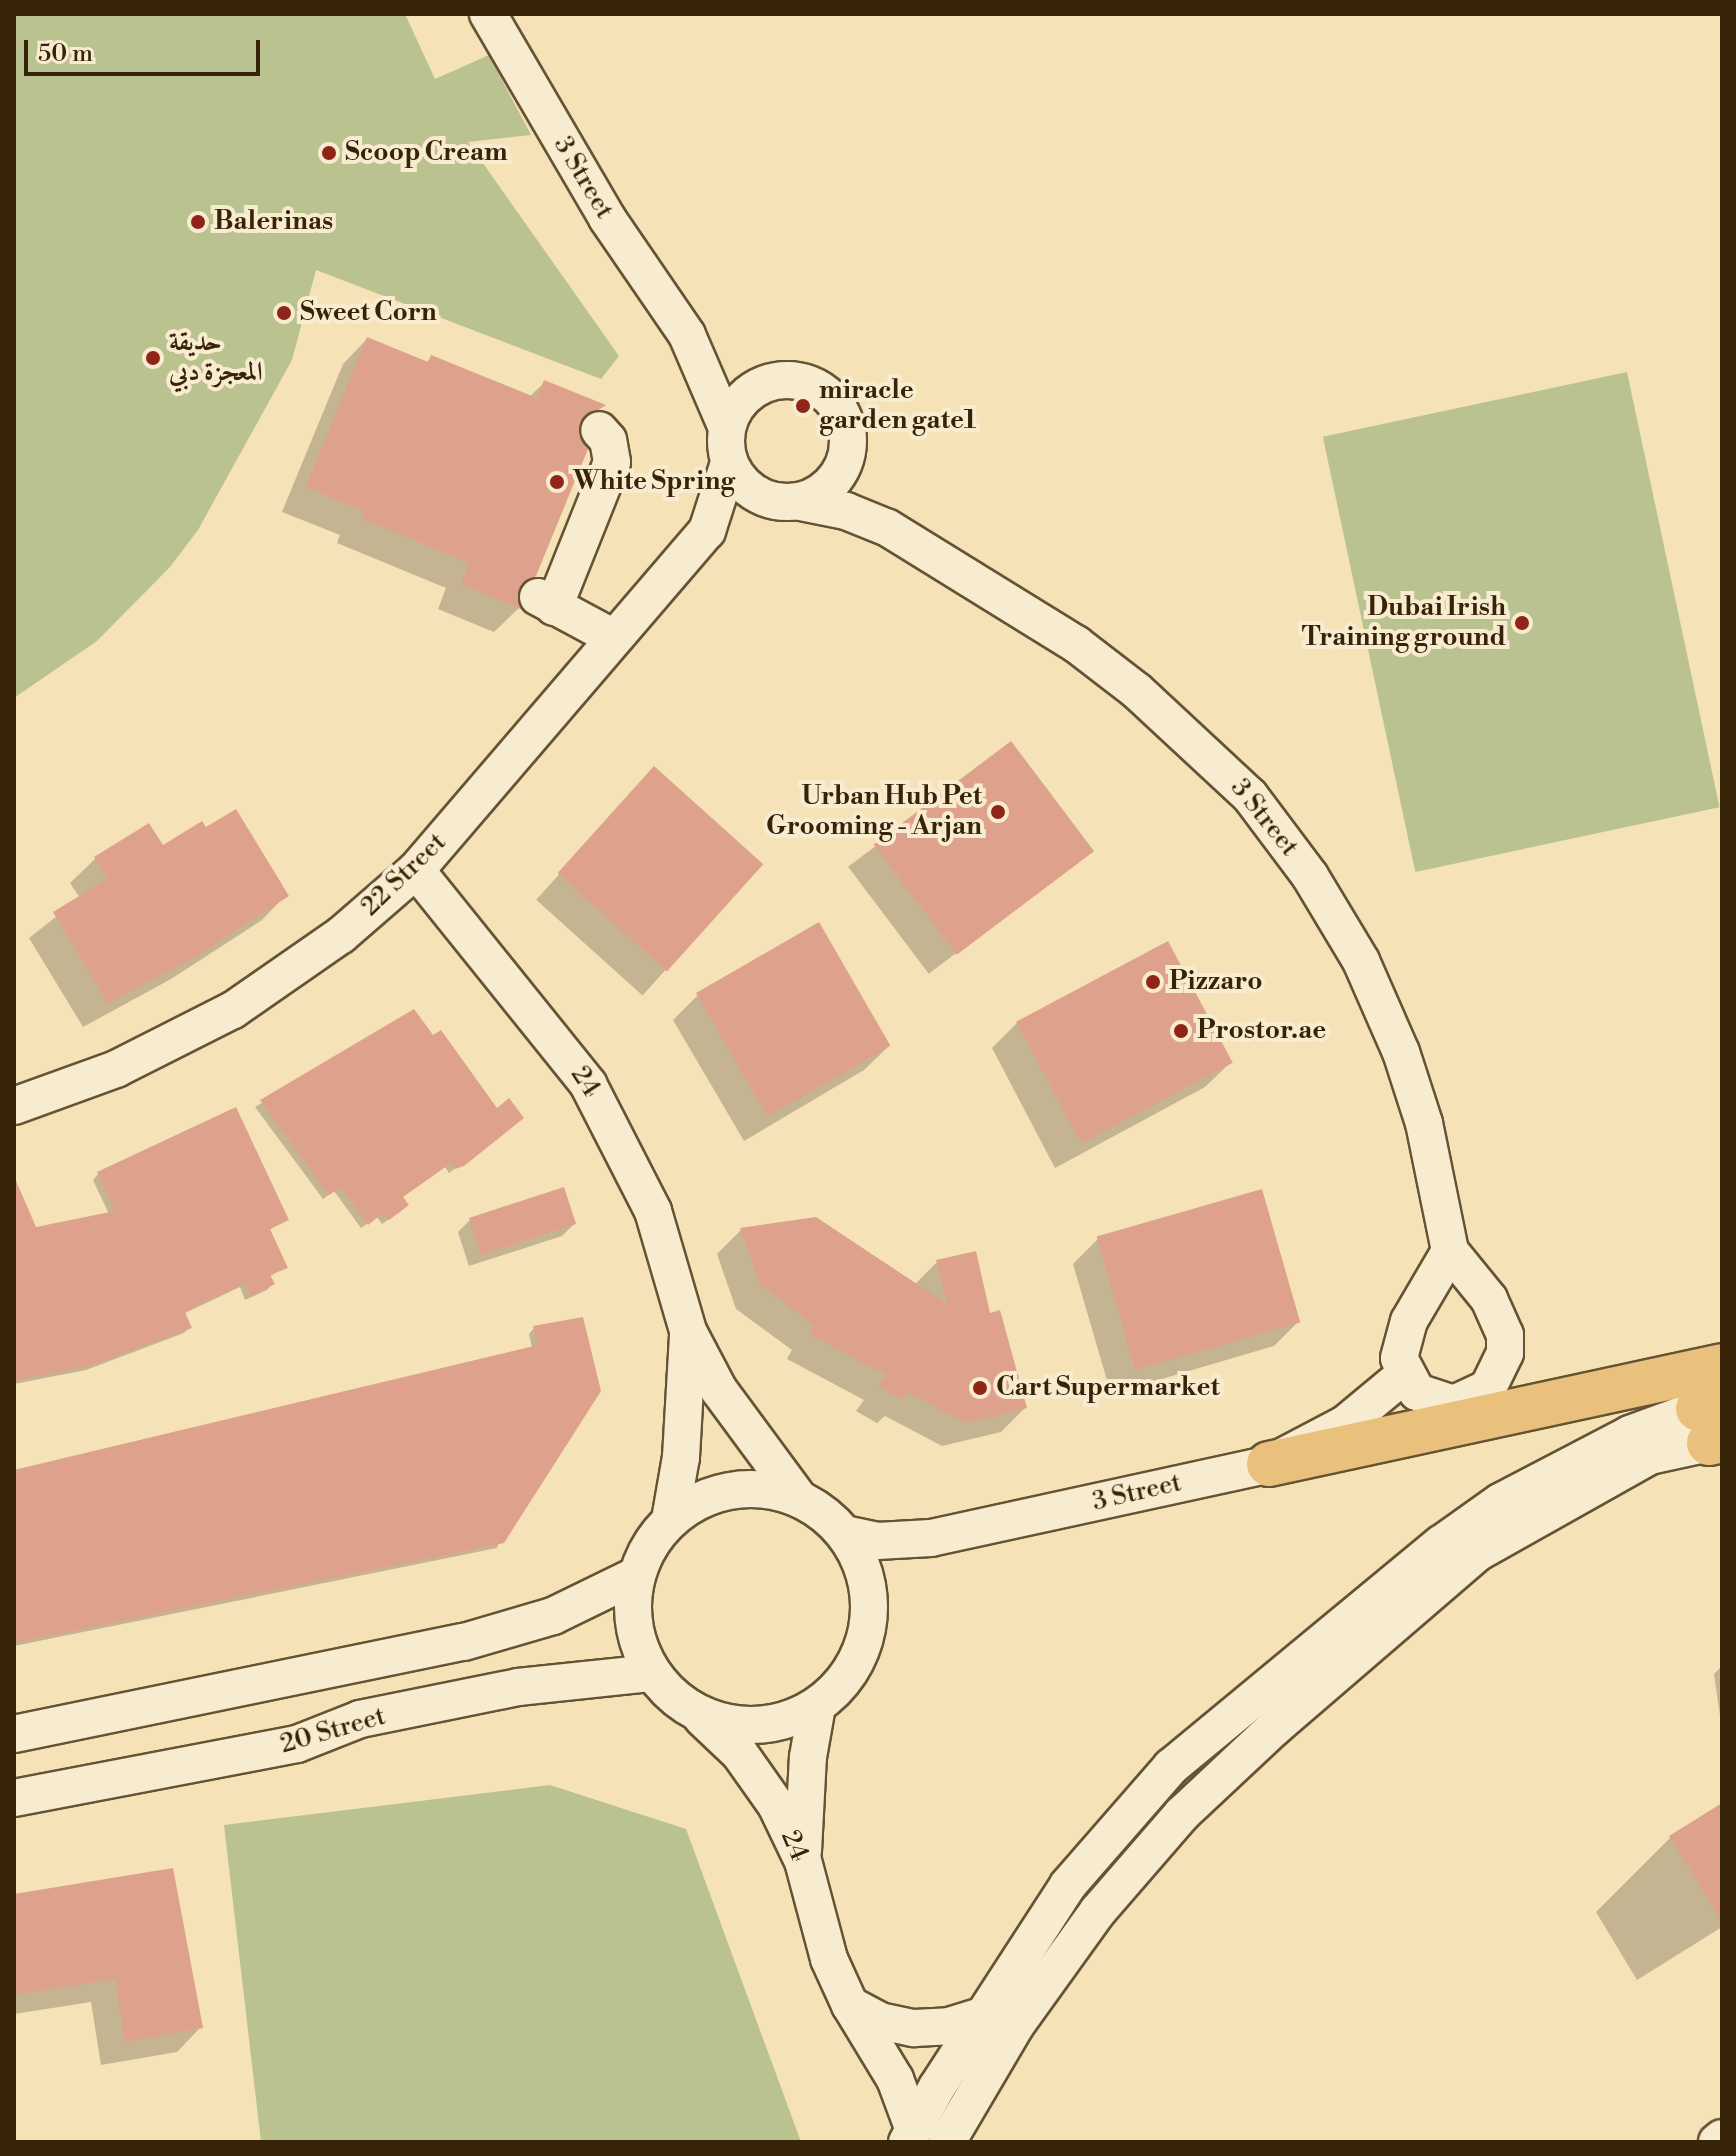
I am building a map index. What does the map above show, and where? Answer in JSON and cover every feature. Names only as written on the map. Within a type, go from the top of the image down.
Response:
[{"type":"highway","points":[[1269,1464],[1722,1366]]},
{"type":"street","name":"3 Street","points":[[488,14],[607,218],[687,335],[727,428]]},
{"type":"street","name":"3 Street","points":[[687,335],[717,359],[771,382]]},
{"type":"street","points":[[771,382],[802,382],[836,406],[847,434],[844,464],[833,481],[791,502],[750,491],[729,463],[727,428],[742,399],[771,382]]},
{"type":"street","points":[[599,430],[608,440],[612,462],[546,602],[614,638]]},
{"type":"street","name":"22 Street","points":[[14,1106],[116,1069],[233,1010],[341,935],[416,870],[707,531],[729,463]]},
{"type":"street","name":"3 Street","points":[[844,464],[861,499],[888,528]]},
{"type":"street","name":"3 Street","points":[[791,502],[846,511],[888,528],[1076,644],[1137,691],[1250,796],[1310,876],[1361,961],[1395,1039],[1424,1123],[1450,1251],[1499,1317],[1505,1353],[1499,1372],[1488,1388],[1454,1404],[1417,1392],[1404,1375],[1345,1424],[1269,1464],[931,1538],[877,1541],[845,1534]]},
{"type":"street","name":"22 Street","points":[[707,531],[791,502]]},
{"type":"street","name":"24","points":[[416,870],[588,1084],[653,1211],[688,1331],[719,1390],[798,1497]]},
{"type":"street","points":[[1404,1375],[1400,1339],[1450,1251]]},
{"type":"street","name":"24","points":[[670,1520],[687,1394],[688,1331]]},
{"type":"street","points":[[923,2138],[982,2016],[1068,1885],[1171,1767],[1230,1715],[1500,1502],[1630,1434],[1713,1424]]},
{"type":"street","points":[[923,2138],[1016,2025],[1098,1911],[1182,1814],[1275,1727],[1477,1553],[1531,1518],[1713,1424]]},
{"type":"street","points":[[753,1487],[798,1497],[845,1534],[863,1568],[870,1606],[866,1632],[845,1679],[817,1706],[778,1723],[736,1725],[695,1712],[652,1673],[634,1625],[637,1575],[649,1545],[670,1520],[708,1495],[753,1487]]},
{"type":"street","points":[[14,1734],[464,1642],[553,1616],[637,1575]]},
{"type":"street","name":"20 Street","points":[[14,1798],[297,1744],[360,1719],[518,1687],[652,1673]]},
{"type":"street","points":[[803,1861],[808,1757],[817,1706]]},
{"type":"street","name":"24","points":[[695,1712],[740,1754],[776,1805],[803,1861],[813,1911],[850,2005],[895,2079],[923,2138]]},
{"type":"street","points":[[850,2005],[880,2021],[914,2028],[982,2016]]},
{"type":"green space","name":"حديقة المعجزة دبي","points":[[14,14],[405,14],[435,79],[489,55],[531,135],[468,142],[619,356],[601,379],[316,270],[292,360],[198,530],[170,567],[97,641],[14,698]]},
{"type":"green space","name":"Dubai Irish Training ground","points":[[1627,372],[1720,807],[1415,872],[1323,437]]},
{"type":"green space","points":[[550,1785],[686,1829],[801,2142],[261,2142],[224,1825]]},
{"type":"building","points":[[367,337],[428,362],[431,355],[537,398],[544,380],[606,405],[579,423],[579,435],[588,449],[536,576],[519,588],[521,609],[461,584],[469,563],[361,518],[364,511],[306,487]]},
{"type":"building","points":[[1011,741],[1094,851],[957,955],[874,845]]},
{"type":"building","points":[[654,766],[763,864],[667,971],[558,873]]},
{"type":"building","points":[[236,809],[289,896],[198,955],[108,1004],[53,912],[107,879],[94,857],[149,823],[163,845],[202,821],[206,827]]},
{"type":"building","points":[[819,922],[890,1046],[768,1117],[696,993]]},
{"type":"building","points":[[1168,941],[1233,1063],[1081,1144],[1016,1022]]},
{"type":"building","points":[[414,1009],[433,1035],[441,1030],[497,1108],[509,1098],[524,1118],[464,1166],[455,1169],[451,1163],[403,1197],[409,1205],[389,1220],[383,1213],[368,1225],[341,1187],[329,1195],[260,1100]]},
{"type":"building","points":[[236,1107],[289,1220],[270,1229],[288,1268],[270,1275],[275,1284],[251,1296],[245,1283],[185,1312],[192,1328],[93,1365],[14,1381],[14,1176],[36,1227],[115,1211],[97,1172]]},
{"type":"building","points":[[564,1187],[576,1224],[481,1255],[469,1218]]},
{"type":"building","points":[[1262,1189],[1300,1323],[1135,1370],[1097,1236]]},
{"type":"building","points":[[816,1217],[947,1304],[936,1260],[976,1251],[990,1313],[1000,1310],[1027,1408],[966,1423],[908,1392],[903,1400],[878,1387],[886,1375],[809,1334],[814,1325],[760,1285],[740,1228]]},
{"type":"building","points":[[583,1317],[601,1391],[504,1543],[14,1643],[14,1470],[538,1345],[533,1326]]},
{"type":"building","points":[[1722,1803],[1722,1921],[1669,1836]]},
{"type":"building","points":[[173,1868],[203,2028],[125,2042],[115,1979],[14,1995],[14,1894]]},
{"type":"place","name":"Scoop Cream","points":[[329,153]]},
{"type":"place","name":"Balerinas","points":[[198,222]]},
{"type":"place","name":"Sweet Corn","points":[[284,313]]},
{"type":"place","name":"حديقة المعجزة دبي","points":[[153,358]]},
{"type":"place","name":"miracle garden gate1","points":[[803,406]]},
{"type":"place","name":"White Spring","points":[[557,482]]},
{"type":"place","name":"Dubai Irish Training ground","points":[[1522,623]]},
{"type":"place","name":"Urban Hub Pet Grooming - Arjan","points":[[998,812]]},
{"type":"place","name":"Pizzaro","points":[[1153,982]]},
{"type":"place","name":"Prostor.ae","points":[[1181,1031]]},
{"type":"place","name":"Cart Supermarket","points":[[980,1388]]}]
